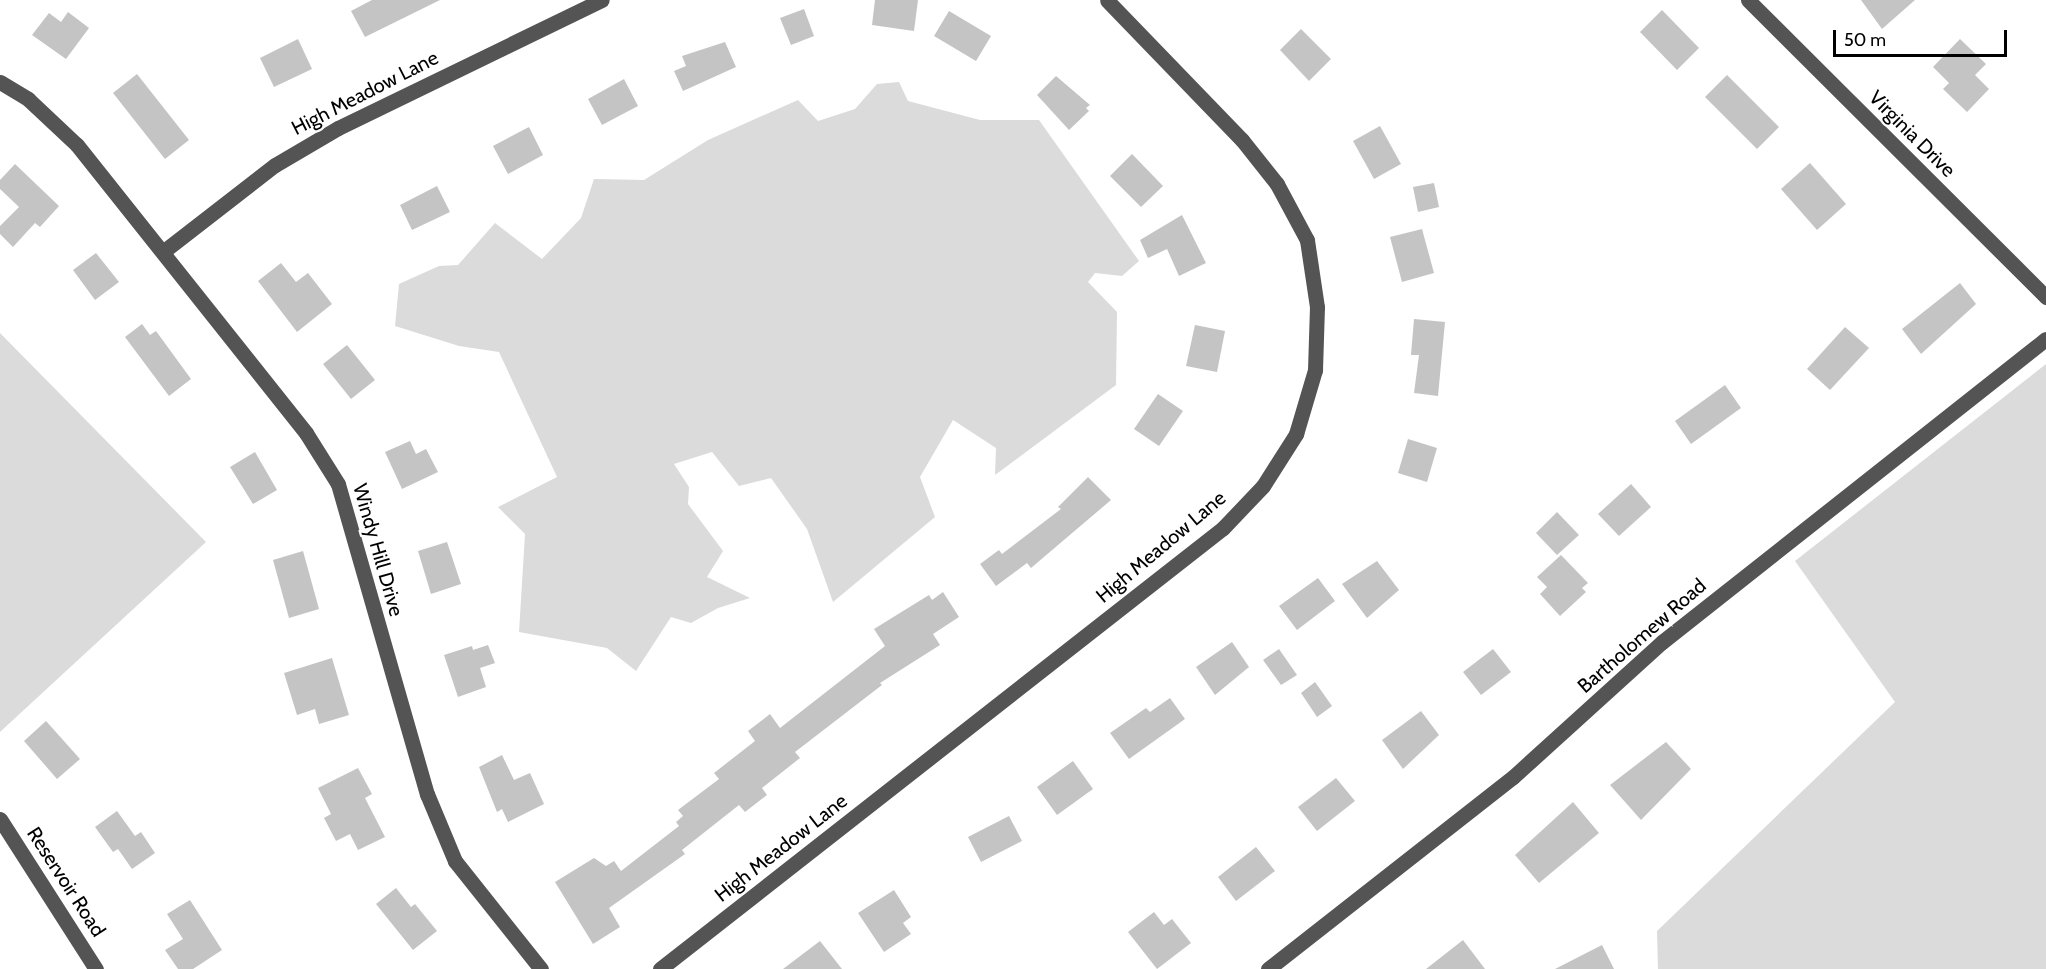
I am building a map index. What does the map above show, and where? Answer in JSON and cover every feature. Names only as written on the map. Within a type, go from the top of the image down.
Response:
[{"type":"street","name":"High Meadow Lane","points":[[164,251],[275,165],[338,128],[602,0]]},
{"type":"street","name":"High Meadow Lane","points":[[660,969],[1223,528],[1263,486],[1296,434],[1315,370],[1317,307],[1307,240],[1277,184],[1242,140],[1107,0]]},
{"type":"street","name":"Virginia Drive","points":[[1749,0],[2046,297]]},
{"type":"street","name":"Windy Hill Drive","points":[[0,82],[28,99],[77,145],[164,251],[306,433],[338,484],[427,794],[454,861],[541,969]]},
{"type":"street","name":"Bartholomew Road","points":[[1268,969],[1513,777],[1662,642],[2046,339]]},
{"type":"street","name":"Reservoir Road","points":[[0,819],[96,969]]},
{"type":"shaded area","points":[[899,82],[908,101],[980,120],[1039,120],[1139,261],[1122,276],[1095,273],[1088,282],[1117,312],[1116,385],[995,475],[996,448],[953,420],[920,477],[935,517],[833,602],[807,529],[771,478],[739,486],[712,452],[674,464],[689,487],[688,504],[723,551],[707,577],[750,598],[718,608],[691,623],[671,617],[636,671],[607,648],[519,632],[525,534],[498,507],[557,477],[499,352],[459,346],[395,326],[399,284],[439,266],[458,265],[495,223],[542,259],[581,218],[594,179],[644,180],[708,140],[798,100],[818,121],[855,109],[877,84]]},
{"type":"shaded area","points":[[0,333],[206,542],[0,732]]},
{"type":"shaded area","points":[[2046,364],[2046,969],[1658,969],[1657,931],[1895,702],[1795,561]]},
{"type":"building","points":[[372,0],[440,0],[365,37],[351,11]]},
{"type":"building","points":[[875,0],[918,0],[914,31],[872,25]]},
{"type":"building","points":[[1861,0],[1915,0],[1882,29]]},
{"type":"building","points":[[804,9],[814,36],[791,45],[780,18]]},
{"type":"building","points":[[1662,10],[1699,48],[1677,70],[1640,32]]},
{"type":"building","points":[[949,11],[991,36],[976,61],[934,36]]},
{"type":"building","points":[[68,12],[89,28],[66,59],[32,35],[49,13],[61,22]]},
{"type":"building","points":[[1301,29],[1331,59],[1309,81],[1280,50]]},
{"type":"building","points":[[298,39],[312,69],[274,87],[260,58]]},
{"type":"building","points":[[1960,39],[1986,64],[1975,75],[1989,89],[1967,112],[1943,89],[1949,83],[1933,67]]},
{"type":"building","points":[[725,42],[736,67],[683,91],[674,71],[686,66],[682,56]]},
{"type":"building","points":[[137,74],[189,140],[165,159],[113,93]]},
{"type":"building","points":[[1727,75],[1779,127],[1757,149],[1705,97]]},
{"type":"building","points":[[1056,76],[1090,105],[1086,108],[1089,111],[1069,130],[1037,95]]},
{"type":"building","points":[[624,79],[638,106],[602,125],[588,99]]},
{"type":"building","points":[[1380,126],[1401,164],[1374,179],[1353,141]]},
{"type":"building","points":[[529,127],[543,155],[508,174],[493,146]]},
{"type":"building","points":[[1132,154],[1163,186],[1141,207],[1110,176]]},
{"type":"building","points":[[1810,163],[1846,204],[1817,230],[1781,189]]},
{"type":"building","points":[[15,164],[59,206],[40,227],[35,223],[13,247],[0,234],[0,226],[19,207],[0,189],[0,180]]},
{"type":"building","points":[[1434,183],[1439,207],[1418,212],[1413,187]]},
{"type":"building","points":[[437,186],[450,212],[412,230],[400,205]]},
{"type":"building","points":[[1182,215],[1206,263],[1179,276],[1167,249],[1148,258],[1140,240]]},
{"type":"building","points":[[1422,229],[1434,273],[1402,282],[1390,237]]},
{"type":"building","points":[[96,253],[119,282],[95,300],[73,270]]},
{"type":"building","points":[[281,263],[296,282],[308,273],[332,304],[297,332],[258,281]]},
{"type":"building","points":[[1960,283],[1976,304],[1921,354],[1902,329]]},
{"type":"building","points":[[1414,319],[1445,322],[1438,396],[1414,393],[1419,355],[1411,355]]},
{"type":"building","points":[[142,324],[150,335],[156,331],[191,379],[169,396],[125,337]]},
{"type":"building","points":[[1195,325],[1225,331],[1217,372],[1186,366]]},
{"type":"building","points":[[1845,327],[1869,348],[1830,390],[1807,369]]},
{"type":"building","points":[[347,345],[375,380],[351,399],[323,364]]},
{"type":"building","points":[[1725,385],[1741,408],[1691,444],[1675,421]]},
{"type":"building","points":[[1158,394],[1183,411],[1159,446],[1134,429]]},
{"type":"building","points":[[1408,439],[1437,448],[1427,482],[1398,473]]},
{"type":"building","points":[[410,441],[416,454],[426,449],[438,472],[402,489],[385,452]]},
{"type":"building","points":[[255,452],[277,490],[253,504],[230,467]]},
{"type":"building","points":[[1088,477],[1111,500],[1031,568],[1027,563],[996,586],[980,564],[999,550],[1002,554],[1061,509],[1058,507]]},
{"type":"building","points":[[1631,484],[1651,507],[1619,536],[1598,514]]},
{"type":"building","points":[[1557,512],[1579,535],[1557,555],[1536,533]]},
{"type":"building","points":[[447,542],[461,584],[431,594],[418,551]]},
{"type":"building","points":[[303,551],[319,609],[289,618],[273,560]]},
{"type":"building","points":[[1561,555],[1588,583],[1582,588],[1586,592],[1560,616],[1540,594],[1547,587],[1537,577]]},
{"type":"building","points":[[1377,561],[1399,590],[1367,618],[1342,584]]},
{"type":"building","points":[[1318,578],[1335,601],[1297,630],[1279,606]]},
{"type":"building","points":[[943,592],[959,617],[933,634],[940,645],[880,683],[882,685],[795,752],[800,758],[762,788],[767,795],[745,812],[739,805],[682,850],[685,854],[609,908],[620,927],[593,944],[555,882],[594,858],[606,866],[614,861],[621,871],[679,826],[676,822],[683,816],[678,810],[719,779],[714,773],[755,741],[748,731],[770,714],[780,728],[885,646],[874,629],[929,595],[932,600]]},
{"type":"building","points":[[1232,642],[1249,667],[1215,695],[1196,667]]},
{"type":"building","points":[[488,645],[495,663],[480,668],[486,687],[458,697],[444,655],[472,646],[473,650]]},
{"type":"building","points":[[1279,649],[1297,675],[1281,685],[1263,660]]},
{"type":"building","points":[[1493,649],[1511,672],[1481,695],[1463,672]]},
{"type":"building","points":[[332,658],[349,715],[319,724],[315,709],[297,715],[284,673]]},
{"type":"building","points":[[1315,682],[1332,706],[1317,717],[1301,693]]},
{"type":"building","points":[[1170,698],[1185,719],[1129,759],[1110,733],[1146,708],[1150,712]]},
{"type":"building","points":[[1421,711],[1439,735],[1403,769],[1382,740]]},
{"type":"building","points":[[46,721],[80,759],[57,779],[24,741]]},
{"type":"building","points":[[1666,742],[1691,769],[1641,820],[1610,785]]},
{"type":"building","points":[[502,755],[514,780],[530,773],[544,804],[508,822],[502,809],[497,812],[479,767]]},
{"type":"building","points":[[1073,761],[1093,789],[1057,815],[1037,787]]},
{"type":"building","points":[[358,768],[372,794],[365,798],[385,837],[358,850],[350,834],[336,841],[324,818],[331,814],[318,788]]},
{"type":"building","points":[[1336,778],[1355,801],[1317,831],[1298,807]]},
{"type":"building","points":[[1573,802],[1599,833],[1539,883],[1515,855]]},
{"type":"building","points":[[117,811],[135,836],[141,832],[155,853],[132,869],[118,849],[113,852],[95,827]]},
{"type":"building","points":[[1009,816],[1022,841],[981,862],[968,837]]},
{"type":"building","points":[[1256,847],[1275,871],[1236,901],[1218,877]]},
{"type":"building","points":[[396,888],[411,907],[415,904],[437,931],[413,950],[376,904]]},
{"type":"building","points":[[894,890],[911,917],[903,923],[911,934],[884,952],[858,913]]},
{"type":"building","points":[[190,900],[222,950],[193,969],[178,969],[165,950],[183,939],[167,914]]},
{"type":"building","points":[[1154,912],[1164,925],[1172,919],[1191,943],[1157,969],[1128,932]]},
{"type":"building","points":[[1463,940],[1485,969],[1426,969]]},
{"type":"building","points":[[820,941],[842,969],[783,969]]},
{"type":"building","points":[[1602,945],[1614,969],[1555,969]]}]
